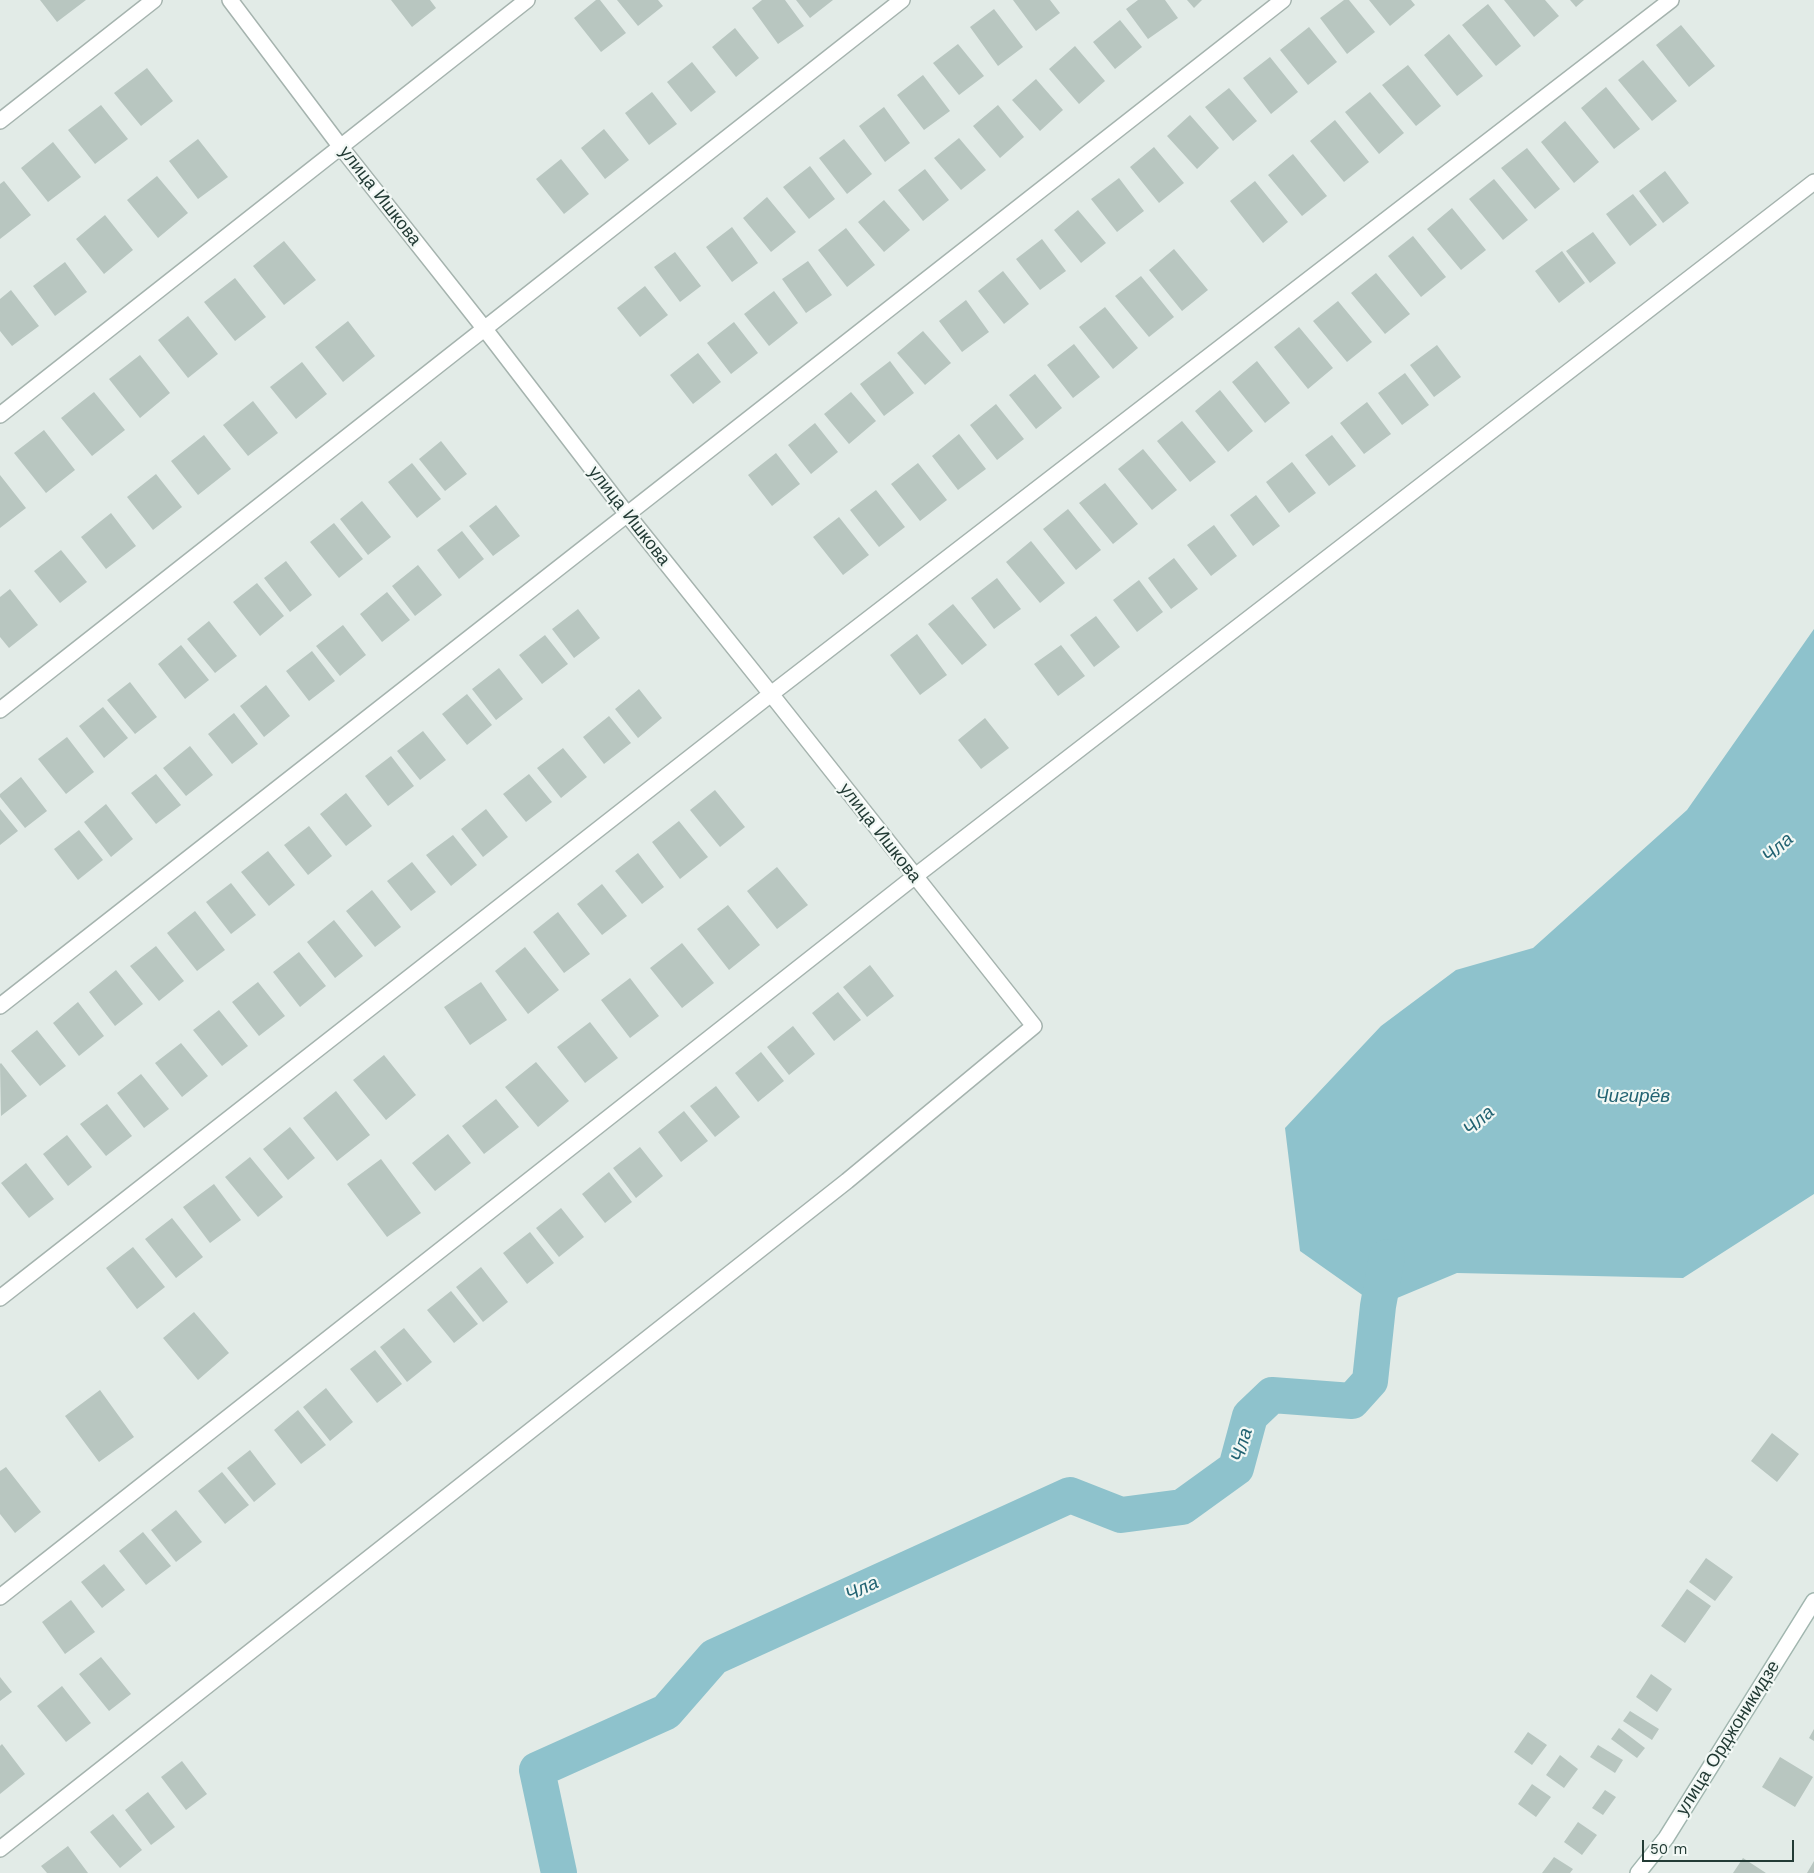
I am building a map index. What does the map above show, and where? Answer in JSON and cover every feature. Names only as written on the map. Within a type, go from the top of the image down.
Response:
[{"type":"street","points":[[0,121],[154,0]]},
{"type":"street","name":"улица Ишкова","points":[[0,1850],[839,1187],[1034,1026],[626,513],[484,328],[340,146],[230,0]]},
{"type":"street","points":[[0,414],[527,0]]},
{"type":"street","points":[[0,710],[902,0]]},
{"type":"street","points":[[0,1006],[626,513],[1283,0]]},
{"type":"street","points":[[0,1298],[771,694],[1670,0]]},
{"type":"street","points":[[0,1597],[914,877],[1814,182]]},
{"type":"street","name":"улица Орджоникидзе","points":[[1638,1873],[1666,1838],[1814,1601]]},
{"type":"water","name":"Чигирёв","points":[[1814,629],[1814,1194],[1683,1278],[1457,1273],[1378,1306],[1300,1251],[1285,1128],[1381,1026],[1456,970],[1533,948],[1687,810]]},
{"type":"building","points":[[40,0],[86,0],[57,22]]},
{"type":"building","points":[[391,0],[430,0],[436,8],[412,27]]},
{"type":"building","points":[[596,0],[600,0],[626,33],[601,52],[574,18]]},
{"type":"building","points":[[617,0],[658,0],[663,6],[638,26]]},
{"type":"building","points":[[762,0],[785,0],[804,26],[778,44],[752,8]]},
{"type":"building","points":[[796,0],[833,0],[810,18]]},
{"type":"building","points":[[1013,0],[1050,0],[1060,13],[1036,31]]},
{"type":"building","points":[[1138,0],[1165,0],[1178,18],[1148,39],[1126,9]]},
{"type":"building","points":[[1187,0],[1202,0],[1194,8]]},
{"type":"building","points":[[1344,0],[1349,0],[1375,32],[1347,54],[1320,18]]},
{"type":"building","points":[[1369,0],[1411,0],[1415,5],[1390,26]]},
{"type":"building","points":[[1504,0],[1545,0],[1559,16],[1534,37]]},
{"type":"building","points":[[1570,0],[1584,0],[1576,7]]},
{"type":"building","points":[[1488,4],[1521,46],[1496,66],[1462,25]]},
{"type":"building","points":[[994,9],[1023,47],[998,66],[970,27]]},
{"type":"building","points":[[1120,20],[1142,47],[1115,69],[1093,42]]},
{"type":"building","points":[[1681,25],[1715,66],[1689,87],[1656,45]]},
{"type":"building","points":[[1309,27],[1337,62],[1308,85],[1280,50]]},
{"type":"building","points":[[735,28],[759,58],[736,77],[712,47]]},
{"type":"building","points":[[1449,34],[1483,76],[1457,96],[1424,55]]},
{"type":"building","points":[[958,44],[984,76],[959,95],[933,63]]},
{"type":"building","points":[[1075,46],[1105,81],[1079,104],[1049,69]]},
{"type":"building","points":[[1270,57],[1298,92],[1271,114],[1243,78]]},
{"type":"building","points":[[1643,60],[1677,101],[1652,121],[1618,80]]},
{"type":"building","points":[[692,62],[716,92],[691,112],[667,82]]},
{"type":"building","points":[[1408,65],[1441,106],[1416,126],[1382,85]]},
{"type":"building","points":[[147,68],[173,101],[141,126],[114,93]]},
{"type":"building","points":[[923,75],[950,111],[924,130],[897,95]]},
{"type":"building","points":[[1036,79],[1063,110],[1040,131],[1012,100]]},
{"type":"building","points":[[1606,87],[1640,129],[1614,149],[1581,108]]},
{"type":"building","points":[[1229,88],[1257,121],[1233,141],[1205,107]]},
{"type":"building","points":[[652,92],[677,124],[649,145],[625,113]]},
{"type":"building","points":[[1370,92],[1404,133],[1379,154],[1345,112]]},
{"type":"building","points":[[101,105],[128,139],[95,164],[68,130]]},
{"type":"building","points":[[998,105],[1024,137],[1000,158],[973,126]]},
{"type":"building","points":[[884,107],[910,143],[885,162],[859,126]]},
{"type":"building","points":[[1190,115],[1219,148],[1197,169],[1167,136]]},
{"type":"building","points":[[1335,120],[1369,162],[1344,182],[1310,141]]},
{"type":"building","points":[[1565,121],[1599,162],[1574,183],[1541,142]]},
{"type":"building","points":[[604,129],[629,160],[605,179],[581,148]]},
{"type":"building","points":[[959,138],[986,170],[961,190],[934,158]]},
{"type":"building","points":[[198,139],[228,177],[198,199],[169,161]]},
{"type":"building","points":[[844,139],[872,174],[847,194],[819,158]]},
{"type":"building","points":[[53,142],[81,177],[48,202],[21,168]]},
{"type":"building","points":[[1154,147],[1184,183],[1159,203],[1130,167]]},
{"type":"building","points":[[1527,148],[1560,189],[1535,209],[1501,168]]},
{"type":"building","points":[[1293,154],[1327,196],[1302,216],[1268,175]]},
{"type":"building","points":[[561,159],[589,194],[564,214],[536,179]]},
{"type":"building","points":[[810,166],[835,199],[809,219],[783,187]]},
{"type":"building","points":[[925,169],[949,200],[923,221],[898,190]]},
{"type":"building","points":[[1665,171],[1689,203],[1663,223],[1639,191]]},
{"type":"building","points":[[157,176],[188,213],[158,238],[127,200]]},
{"type":"building","points":[[1119,178],[1144,211],[1117,232],[1091,199]]},
{"type":"building","points":[[1494,179],[1528,220],[1503,240],[1469,199]]},
{"type":"building","points":[[4,181],[31,215],[0,239],[0,184]]},
{"type":"building","points":[[1255,181],[1288,222],[1263,243],[1230,201]]},
{"type":"building","points":[[1633,194],[1657,225],[1630,246],[1606,214]]},
{"type":"building","points":[[767,197],[796,232],[771,252],[743,218]]},
{"type":"building","points":[[884,200],[910,230],[884,252],[858,222]]},
{"type":"building","points":[[1452,208],[1486,250],[1461,270],[1427,229]]},
{"type":"building","points":[[1078,210],[1106,243],[1081,263],[1054,230]]},
{"type":"building","points":[[105,215],[133,250],[104,274],[76,239]]},
{"type":"building","points":[[732,227],[758,263],[732,282],[706,247]]},
{"type":"building","points":[[846,228],[875,265],[847,287],[818,250]]},
{"type":"building","points":[[1593,232],[1616,263],[1590,283],[1566,251]]},
{"type":"building","points":[[1413,236],[1446,277],[1421,297],[1388,256]]},
{"type":"building","points":[[1042,239],[1066,271],[1040,290],[1016,259]]},
{"type":"building","points":[[284,241],[316,280],[284,305],[253,266]]},
{"type":"building","points":[[1174,249],[1208,290],[1182,311],[1149,270]]},
{"type":"building","points":[[1562,251],[1585,283],[1559,303],[1535,271]]},
{"type":"building","points":[[675,252],[701,286],[680,302],[654,267]]},
{"type":"building","points":[[808,261],[832,295],[806,313],[782,279]]},
{"type":"building","points":[[65,262],[87,292],[55,316],[33,286]]},
{"type":"building","points":[[1003,271],[1029,304],[1004,324],[978,291]]},
{"type":"building","points":[[1376,273],[1410,314],[1385,334],[1351,293]]},
{"type":"building","points":[[1141,276],[1174,317],[1149,337],[1115,296]]},
{"type":"building","points":[[235,278],[266,317],[235,341],[204,302]]},
{"type":"building","points":[[645,286],[668,315],[640,337],[617,308]]},
{"type":"building","points":[[11,290],[39,326],[12,346],[0,331],[0,299]]},
{"type":"building","points":[[774,291],[798,323],[769,346],[744,314]]},
{"type":"building","points":[[966,300],[989,332],[962,352],[939,321]]},
{"type":"building","points":[[1338,301],[1372,342],[1347,362],[1313,321]]},
{"type":"building","points":[[1105,307],[1138,348],[1113,369],[1079,327]]},
{"type":"building","points":[[188,316],[218,354],[188,378],[158,340]]},
{"type":"building","points":[[348,321],[375,356],[343,382],[315,347]]},
{"type":"building","points":[[734,322],[758,353],[731,374],[707,343]]},
{"type":"building","points":[[1299,327],[1333,368],[1308,389],[1274,347]]},
{"type":"building","points":[[923,331],[951,363],[925,385],[897,353]]},
{"type":"building","points":[[1074,344],[1100,377],[1073,398],[1047,365]]},
{"type":"building","points":[[1437,345],[1461,377],[1434,397],[1410,365]]},
{"type":"building","points":[[698,353],[721,382],[693,404],[670,375]]},
{"type":"building","points":[[140,355],[170,393],[140,418],[109,379]]},
{"type":"building","points":[[890,361],[914,393],[884,416],[860,384]]},
{"type":"building","points":[[1257,361],[1290,403],[1265,423],[1232,382]]},
{"type":"building","points":[[302,362],[327,394],[296,419],[270,387]]},
{"type":"building","points":[[1405,373],[1429,405],[1402,425],[1378,393]]},
{"type":"building","points":[[1035,374],[1062,408],[1036,429],[1009,395]]},
{"type":"building","points":[[1220,390],[1253,431],[1228,452],[1195,411]]},
{"type":"building","points":[[94,392],[125,430],[92,456],[61,418]]},
{"type":"building","points":[[851,392],[876,421],[849,444],[824,414]]},
{"type":"building","points":[[253,401],[278,433],[248,456],[223,425]]},
{"type":"building","points":[[1367,402],[1391,434],[1364,454],[1340,423]]},
{"type":"building","points":[[996,404],[1024,439],[997,460],[970,425]]},
{"type":"building","points":[[1182,421],[1216,462],[1190,482],[1157,441]]},
{"type":"building","points":[[815,423],[838,452],[811,474],[788,445]]},
{"type":"building","points":[[44,430],[75,470],[46,493],[14,453]]},
{"type":"building","points":[[959,434],[986,469],[958,490],[932,456]]},
{"type":"building","points":[[204,435],[231,469],[198,495],[171,461]]},
{"type":"building","points":[[1332,435],[1356,466],[1329,486],[1305,455]]},
{"type":"building","points":[[441,441],[467,474],[445,491],[419,459]]},
{"type":"building","points":[[1143,449],[1177,490],[1152,510],[1118,469]]},
{"type":"building","points":[[776,453],[800,484],[772,506],[748,475]]},
{"type":"building","points":[[1292,462],[1316,493],[1289,513],[1266,482]]},
{"type":"building","points":[[412,463],[441,499],[417,518],[388,482]]},
{"type":"building","points":[[918,463],[947,500],[920,521],[891,484]]},
{"type":"building","points":[[156,474],[182,507],[153,530],[127,497]]},
{"type":"building","points":[[0,475],[26,508],[0,528]]},
{"type":"building","points":[[1105,483],[1138,524],[1113,544],[1079,503]]},
{"type":"building","points":[[876,490],[905,527],[879,547],[850,510]]},
{"type":"building","points":[[1256,495],[1280,526],[1253,546],[1230,515]]},
{"type":"building","points":[[362,501],[391,537],[368,555],[340,519]]},
{"type":"building","points":[[496,505],[520,536],[493,556],[469,526]]},
{"type":"building","points":[[1068,509],[1101,550],[1076,570],[1043,529]]},
{"type":"building","points":[[111,513],[136,546],[106,569],[81,537]]},
{"type":"building","points":[[839,517],[869,555],[843,575],[813,537]]},
{"type":"building","points":[[334,523],[363,559],[339,578],[310,542]]},
{"type":"building","points":[[1214,525],[1237,556],[1211,576],[1187,545]]},
{"type":"building","points":[[462,531],[484,559],[459,579],[437,550]]},
{"type":"building","points":[[1031,541],[1065,583],[1040,603],[1006,562]]},
{"type":"building","points":[[61,550],[87,582],[60,603],[34,571]]},
{"type":"building","points":[[1174,558],[1198,589],[1171,609],[1148,578]]},
{"type":"building","points":[[286,561],[312,595],[290,612],[264,578]]},
{"type":"building","points":[[418,565],[442,595],[415,616],[392,586]]},
{"type":"building","points":[[997,578],[1021,609],[994,629],[971,598]]},
{"type":"building","points":[[1139,580],[1163,612],[1137,632],[1113,600]]},
{"type":"building","points":[[257,583],[284,616],[260,636],[233,602]]},
{"type":"building","points":[[10,589],[38,625],[9,648],[0,637],[0,597]]},
{"type":"building","points":[[387,592],[410,620],[382,642],[360,614]]},
{"type":"building","points":[[953,604],[987,645],[962,665],[928,624]]},
{"type":"building","points":[[578,609],[600,638],[574,658],[552,629]]},
{"type":"building","points":[[1096,616],[1120,647],[1094,667],[1070,635]]},
{"type":"building","points":[[209,621],[237,656],[215,673],[187,639]]},
{"type":"building","points":[[343,625],[366,655],[340,676],[316,646]]},
{"type":"building","points":[[917,634],[947,675],[920,695],[890,655]]},
{"type":"building","points":[[545,635],[568,664],[542,684],[519,655]]},
{"type":"building","points":[[181,645],[209,680],[185,699],[158,664]]},
{"type":"building","points":[[1061,645],[1085,676],[1058,696],[1034,664]]},
{"type":"building","points":[[312,651],[335,681],[309,701],[286,671]]},
{"type":"building","points":[[499,668],[523,699],[496,720],[472,689]]},
{"type":"building","points":[[130,682],[157,717],[135,734],[107,700]]},
{"type":"building","points":[[266,685],[290,716],[264,737],[240,706]]},
{"type":"building","points":[[639,689],[662,718],[638,738],[615,709]]},
{"type":"building","points":[[467,694],[492,725],[467,745],[442,714]]},
{"type":"building","points":[[103,707],[128,738],[104,758],[79,726]]},
{"type":"building","points":[[234,713],[258,744],[232,764],[208,734]]},
{"type":"building","points":[[609,716],[631,743],[604,764],[583,737]]},
{"type":"building","points":[[985,718],[1009,748],[981,769],[958,740]]},
{"type":"building","points":[[423,731],[446,760],[420,780],[397,751]]},
{"type":"building","points":[[67,737],[94,772],[66,794],[38,759]]},
{"type":"building","points":[[190,746],[213,775],[186,796],[163,768]]},
{"type":"building","points":[[563,748],[587,777],[561,798],[537,768]]},
{"type":"building","points":[[391,756],[414,786],[388,806],[365,776]]},
{"type":"building","points":[[156,774],[181,805],[156,824],[131,793]]},
{"type":"building","points":[[529,774],[552,802],[526,822],[503,794]]},
{"type":"building","points":[[21,777],[47,811],[25,828],[0,797],[0,794]]},
{"type":"building","points":[[715,790],[745,827],[720,847],[690,810]]},
{"type":"building","points":[[346,793],[372,826],[346,846],[320,814]]},
{"type":"building","points":[[106,804],[133,839],[111,857],[84,822]]},
{"type":"building","points":[[0,809],[18,831],[0,845]]},
{"type":"building","points":[[486,809],[508,837],[483,857],[461,829]]},
{"type":"building","points":[[679,821],[708,857],[680,879],[652,842]]},
{"type":"building","points":[[309,826],[332,856],[308,875],[284,845]]},
{"type":"building","points":[[79,830],[103,860],[78,880],[54,849]]},
{"type":"building","points":[[453,835],[477,865],[451,886],[426,855]]},
{"type":"building","points":[[268,851],[295,885],[269,906],[241,872]]},
{"type":"building","points":[[638,853],[664,887],[642,904],[615,871]]},
{"type":"building","points":[[412,862],[436,892],[411,911],[387,881]]},
{"type":"building","points":[[777,867],[808,905],[777,929],[747,891]]},
{"type":"building","points":[[231,883],[256,915],[231,934],[206,902]]},
{"type":"building","points":[[602,884],[627,916],[602,935],[577,904]]},
{"type":"building","points":[[372,890],[401,927],[375,947],[346,911]]},
{"type":"building","points":[[728,905],[760,945],[729,970],[697,929]]},
{"type":"building","points":[[195,911],[225,950],[197,971],[167,933]]},
{"type":"building","points":[[558,912],[590,954],[564,973],[533,932]]},
{"type":"building","points":[[334,920],[363,956],[335,978],[307,942]]},
{"type":"building","points":[[682,943],[714,983],[682,1008],[650,968]]},
{"type":"building","points":[[156,946],[184,981],[159,1001],[130,966]]},
{"type":"building","points":[[525,947],[559,990],[528,1014],[495,971]]},
{"type":"building","points":[[299,952],[326,986],[300,1007],[273,972]]},
{"type":"building","points":[[870,965],[894,996],[867,1017],[843,987]]},
{"type":"building","points":[[116,970],[143,1004],[115,1026],[89,992]]},
{"type":"building","points":[[630,978],[659,1016],[630,1038],[601,1000]]},
{"type":"building","points":[[258,982],[285,1016],[259,1036],[232,1002]]},
{"type":"building","points":[[481,982],[507,1020],[470,1045],[444,1007]]},
{"type":"building","points":[[838,992],[861,1020],[834,1041],[812,1013]]},
{"type":"building","points":[[78,1002],[104,1036],[79,1056],[53,1023]]},
{"type":"building","points":[[219,1010],[248,1046],[222,1066],[193,1030]]},
{"type":"building","points":[[590,1022],[618,1058],[585,1083],[557,1047]]},
{"type":"building","points":[[793,1026],[815,1054],[789,1075],[767,1047]]},
{"type":"building","points":[[37,1030],[66,1066],[40,1086],[11,1051]]},
{"type":"building","points":[[181,1043],[208,1076],[182,1097],[155,1063]]},
{"type":"building","points":[[761,1052],[784,1081],[758,1102],[735,1073]]},
{"type":"building","points":[[384,1055],[416,1095],[386,1120],[353,1080]]},
{"type":"building","points":[[536,1062],[569,1101],[538,1127],[505,1087]]},
{"type":"building","points":[[0,1064],[27,1096],[1,1116]]},
{"type":"building","points":[[141,1074],[169,1109],[144,1128],[117,1093]]},
{"type":"building","points":[[716,1086],[740,1117],[715,1137],[690,1106]]},
{"type":"building","points":[[336,1091],[370,1135],[337,1161],[303,1118]]},
{"type":"building","points":[[496,1099],[519,1127],[484,1154],[462,1126]]},
{"type":"building","points":[[107,1104],[132,1136],[106,1156],[80,1124]]},
{"type":"building","points":[[684,1111],[708,1141],[681,1162],[658,1132]]},
{"type":"building","points":[[290,1127],[315,1158],[288,1180],[263,1149]]},
{"type":"building","points":[[448,1134],[471,1163],[435,1191],[412,1163]]},
{"type":"building","points":[[67,1135],[92,1167],[68,1186],[43,1154]]},
{"type":"building","points":[[640,1147],[663,1176],[636,1198],[613,1168]]},
{"type":"building","points":[[250,1157],[283,1197],[258,1217],[225,1177]]},
{"type":"building","points":[[381,1159],[421,1213],[387,1237],[347,1184]]},
{"type":"building","points":[[26,1163],[54,1199],[29,1218],[1,1183]]},
{"type":"building","points":[[609,1172],[632,1202],[605,1223],[582,1194]]},
{"type":"building","points":[[214,1184],[241,1220],[210,1243],[183,1207]]},
{"type":"building","points":[[561,1208],[584,1237],[559,1257],[536,1228]]},
{"type":"building","points":[[172,1218],[203,1257],[176,1278],[145,1239]]},
{"type":"building","points":[[530,1232],[554,1263],[527,1284],[503,1253]]},
{"type":"building","points":[[133,1247],[165,1287],[137,1309],[106,1268]]},
{"type":"building","points":[[481,1267],[508,1302],[483,1322],[456,1287]]},
{"type":"building","points":[[451,1291],[478,1324],[454,1343],[427,1310]]},
{"type":"building","points":[[194,1312],[229,1353],[198,1380],[163,1338]]},
{"type":"building","points":[[404,1328],[432,1362],[407,1382],[380,1347]]},
{"type":"building","points":[[375,1350],[402,1384],[377,1403],[350,1369]]},
{"type":"building","points":[[326,1388],[353,1422],[330,1441],[303,1407]]},
{"type":"building","points":[[100,1390],[134,1437],[99,1462],[65,1416]]},
{"type":"building","points":[[298,1410],[326,1445],[301,1464],[274,1430]]},
{"type":"building","points":[[1772,1433],[1799,1454],[1777,1482],[1751,1461]]},
{"type":"building","points":[[250,1450],[276,1484],[254,1502],[227,1468]]},
{"type":"building","points":[[6,1467],[41,1512],[15,1533],[0,1514],[0,1471]]},
{"type":"building","points":[[222,1472],[249,1505],[225,1524],[198,1491]]},
{"type":"building","points":[[176,1510],[202,1542],[176,1562],[151,1530]]},
{"type":"building","points":[[143,1532],[171,1566],[146,1585],[119,1551]]},
{"type":"building","points":[[1706,1558],[1733,1577],[1715,1601],[1689,1582]]},
{"type":"building","points":[[104,1564],[125,1590],[102,1608],[81,1582]]},
{"type":"building","points":[[1687,1589],[1711,1606],[1685,1643],[1661,1626]]},
{"type":"building","points":[[71,1600],[95,1632],[65,1654],[42,1622]]},
{"type":"building","points":[[101,1657],[131,1694],[109,1711],[79,1674]]},
{"type":"building","points":[[1651,1674],[1672,1689],[1657,1712],[1636,1697]]},
{"type":"building","points":[[0,1677],[12,1692],[0,1701]]},
{"type":"building","points":[[62,1686],[91,1723],[66,1742],[37,1706]]},
{"type":"building","points":[[1630,1711],[1659,1729],[1652,1740],[1623,1721]]},
{"type":"building","points":[[1619,1728],[1645,1748],[1637,1758],[1611,1739]]},
{"type":"building","points":[[1814,1729],[1814,1741],[1809,1738]]},
{"type":"building","points":[[1528,1732],[1547,1745],[1532,1765],[1514,1752]]},
{"type":"building","points":[[2,1744],[25,1774],[0,1794],[0,1746]]},
{"type":"building","points":[[1598,1745],[1623,1760],[1615,1773],[1590,1757]]},
{"type":"building","points":[[1560,1755],[1578,1769],[1564,1788],[1546,1775]]},
{"type":"building","points":[[1780,1757],[1813,1777],[1795,1807],[1762,1787]]},
{"type":"building","points":[[182,1761],[207,1794],[186,1810],[161,1777]]},
{"type":"building","points":[[1532,1784],[1551,1797],[1536,1817],[1518,1804]]},
{"type":"building","points":[[1605,1790],[1616,1797],[1603,1815],[1592,1808]]},
{"type":"building","points":[[148,1792],[175,1827],[151,1845],[125,1810]]},
{"type":"building","points":[[113,1814],[142,1850],[120,1868],[90,1832]]},
{"type":"building","points":[[1578,1822],[1597,1835],[1582,1855],[1564,1842]]},
{"type":"building","points":[[68,1846],[88,1873],[47,1873],[41,1866]]},
{"type":"building","points":[[1554,1857],[1573,1869],[1570,1873],[1542,1873]]},
{"type":"building","points":[[1743,1858],[1766,1873],[1733,1873]]},
{"type":"building","points":[[1814,1861],[1814,1873],[1807,1873]]},
{"type":"waterway","name":"Чла","points":[[559,1873],[537,1770],[666,1712],[714,1657],[1070,1495],[1121,1515],[1182,1507],[1236,1468],[1250,1416],[1272,1395],[1352,1401],[1370,1381],[1378,1306],[1387,1257]]}]
